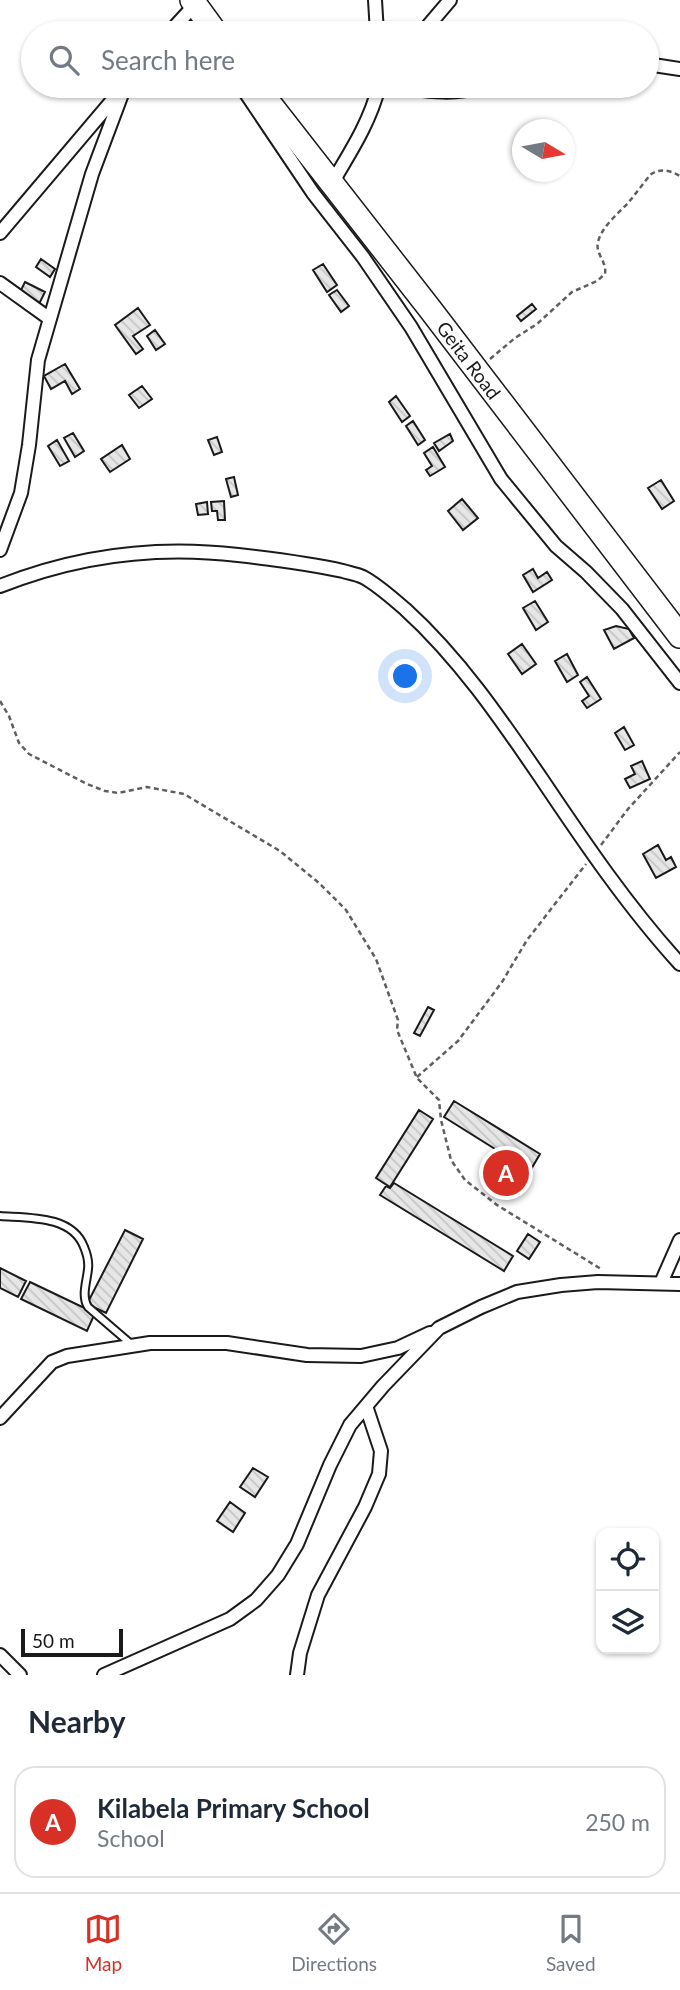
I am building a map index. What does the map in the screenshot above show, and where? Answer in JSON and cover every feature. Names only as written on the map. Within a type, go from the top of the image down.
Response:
[{"type":"highway","points":[[192,3],[206,21]]},
{"type":"highway","name":"Geita Road","points":[[265,98],[680,636]]},
{"type":"street","points":[[375,0],[376,21]]},
{"type":"street","points":[[432,21],[450,0]]},
{"type":"street","points":[[178,21],[192,3],[201,21]]},
{"type":"street","points":[[659,66],[680,69]]},
{"type":"street","points":[[0,233],[115,98]]},
{"type":"street","points":[[0,550],[21,493],[38,360],[92,174],[120,98]]},
{"type":"street","points":[[249,98],[313,193],[363,257],[411,327],[501,479],[556,546],[622,609],[680,683]]},
{"type":"street","points":[[332,183],[363,131],[375,98]]},
{"type":"street","points":[[0,283],[50,319]]},
{"type":"street","points":[[0,586],[79,561],[165,550],[206,551],[297,562],[362,576],[390,596],[427,629],[465,673],[508,730],[593,855],[680,964]]},
{"type":"street","points":[[661,1283],[680,1240]]},
{"type":"street","points":[[0,1418],[52,1362],[67,1356],[150,1343],[227,1343],[307,1355],[361,1356],[398,1348],[517,1292],[598,1282],[680,1284]]},
{"type":"street","points":[[104,1675],[230,1619],[256,1600],[278,1575],[297,1544],[350,1425],[439,1328]]},
{"type":"street","points":[[298,1675],[300,1653],[318,1595],[365,1507],[379,1474],[382,1451],[366,1406]]},
{"type":"street","points":[[0,1655],[20,1675]]},
{"type":"lane","points":[[0,1216],[41,1219],[60,1224],[74,1232],[82,1241],[89,1265],[84,1301],[133,1345]]},
{"type":"path","points":[[476,370],[537,324],[572,292],[597,281],[605,274],[606,266],[597,251],[598,240],[605,227],[650,175],[661,170],[680,176]]},
{"type":"path","points":[[0,701],[19,743],[29,754],[105,791],[118,793],[147,787],[184,794],[280,852],[319,883],[346,910],[376,959],[398,1020],[397,1030],[417,1078],[439,1100],[451,1160],[465,1180],[497,1205],[601,1269]]},
{"type":"path","points":[[417,1078],[458,1041],[502,982],[527,940],[628,809],[680,751]]},
{"type":"building","points":[[41,259],[55,269],[50,277],[36,267]]},
{"type":"building","points":[[323,264],[337,285],[327,292],[313,270]]},
{"type":"building","points":[[25,282],[45,292],[39,304],[19,294]]},
{"type":"building","points":[[337,290],[349,306],[341,312],[329,295]]},
{"type":"building","points":[[532,304],[536,309],[521,321],[517,316]]},
{"type":"building","points":[[138,308],[150,325],[133,336],[143,349],[136,354],[115,325]]},
{"type":"building","points":[[155,330],[165,344],[156,350],[147,336]]},
{"type":"building","points":[[65,364],[80,389],[72,394],[65,381],[51,389],[44,376]]},
{"type":"building","points":[[142,386],[152,399],[139,408],[129,395]]},
{"type":"building","points":[[396,396],[410,416],[402,422],[389,402]]},
{"type":"building","points":[[413,421],[425,440],[418,445],[406,426]]},
{"type":"building","points":[[73,433],[84,451],[75,457],[64,438]]},
{"type":"building","points":[[450,434],[453,441],[439,451],[434,443]]},
{"type":"building","points":[[217,437],[222,452],[214,455],[208,440]]},
{"type":"building","points":[[57,440],[69,461],[60,466],[48,446]]},
{"type":"building","points":[[122,445],[130,459],[110,472],[101,459]]},
{"type":"building","points":[[433,447],[445,467],[430,476],[426,470],[432,466],[424,453]]},
{"type":"building","points":[[234,477],[238,495],[231,497],[226,479]]},
{"type":"building","points":[[661,480],[674,501],[662,509],[648,488]]},
{"type":"building","points":[[462,499],[478,518],[463,530],[448,511]]},
{"type":"building","points":[[224,501],[225,520],[218,520],[217,511],[212,511],[211,502]]},
{"type":"building","points":[[207,502],[208,514],[198,515],[196,504]]},
{"type":"building","points":[[533,569],[538,578],[547,572],[552,580],[533,592],[523,575]]},
{"type":"building","points":[[535,601],[548,622],[536,630],[523,608]]},
{"type":"building","points":[[616,626],[629,629],[634,638],[614,649],[604,630]]},
{"type":"building","points":[[522,644],[536,664],[522,674],[508,654]]},
{"type":"building","points":[[567,654],[578,675],[567,682],[555,661]]},
{"type":"building","points":[[587,677],[601,699],[587,708],[582,701],[589,696],[580,682]]},
{"type":"building","points":[[624,727],[634,745],[625,750],[615,733]]},
{"type":"building","points":[[642,761],[650,779],[630,788],[625,779],[635,774],[631,766]]},
{"type":"building","points":[[658,845],[666,860],[671,857],[676,867],[656,878],[643,854]]},
{"type":"building","points":[[428,1007],[434,1010],[420,1036],[414,1033]]},
{"type":"building","points":[[454,1101],[540,1154],[530,1171],[444,1117]]},
{"type":"building","points":[[419,1110],[433,1119],[390,1187],[376,1178]]},
{"type":"building","points":[[394,1183],[513,1256],[504,1271],[380,1195],[386,1186],[390,1188]]},
{"type":"building","points":[[125,1230],[143,1239],[106,1313],[87,1304]]},
{"type":"building","points":[[528,1234],[540,1242],[529,1259],[517,1251]]},
{"type":"building","points":[[0,1268],[26,1281],[18,1297],[0,1288]]},
{"type":"building","points":[[30,1282],[95,1313],[87,1331],[21,1299]]},
{"type":"building","points":[[253,1468],[268,1477],[255,1497],[240,1487]]},
{"type":"building","points":[[230,1502],[245,1513],[233,1532],[217,1521]]},
{"type":"place","name":"Kilabela Primary School","points":[[506,1173]]}]
